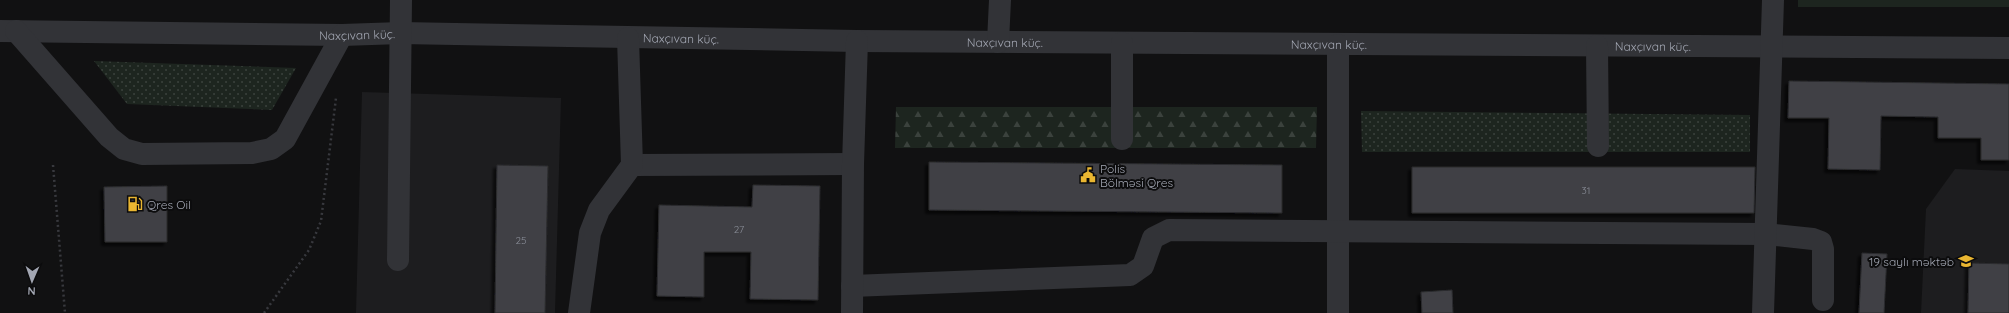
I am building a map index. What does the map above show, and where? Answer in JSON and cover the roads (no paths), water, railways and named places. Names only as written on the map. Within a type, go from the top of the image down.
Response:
[{"type":"street","points":[[398,260],[401,0]]},
{"type":"street","points":[[998,42],[1000,0]]},
{"type":"street","points":[[1763,313],[1773,47],[1773,0]]},
{"type":"street","points":[[8,31],[109,137],[124,149],[142,154],[252,153],[271,149],[285,139],[342,35]]},
{"type":"street","name":"Naxçıvan küç.","points":[[8,31],[342,35],[400,33],[857,41],[2009,48]]},
{"type":"street","points":[[579,313],[590,233],[599,210],[632,165],[628,38]]},
{"type":"street","points":[[852,313],[853,164],[857,41]]},
{"type":"street","points":[[1122,43],[1122,139]]},
{"type":"street","points":[[1338,45],[1338,313]]},
{"type":"street","points":[[1597,46],[1598,146]]},
{"type":"street","points":[[632,165],[853,164]]},
{"type":"street","points":[[852,286],[1130,275],[1143,266],[1153,238],[1169,230],[1766,234],[1813,239],[1821,242],[1823,249],[1823,300]]},
{"type":"place","name":"Polis Bölməsi Qres","points":[[1088,175]]},
{"type":"place","name":"Qres Oil","points":[[135,204]]},
{"type":"place","name":"19 saylı məktəb","points":[[1966,261]]}]
